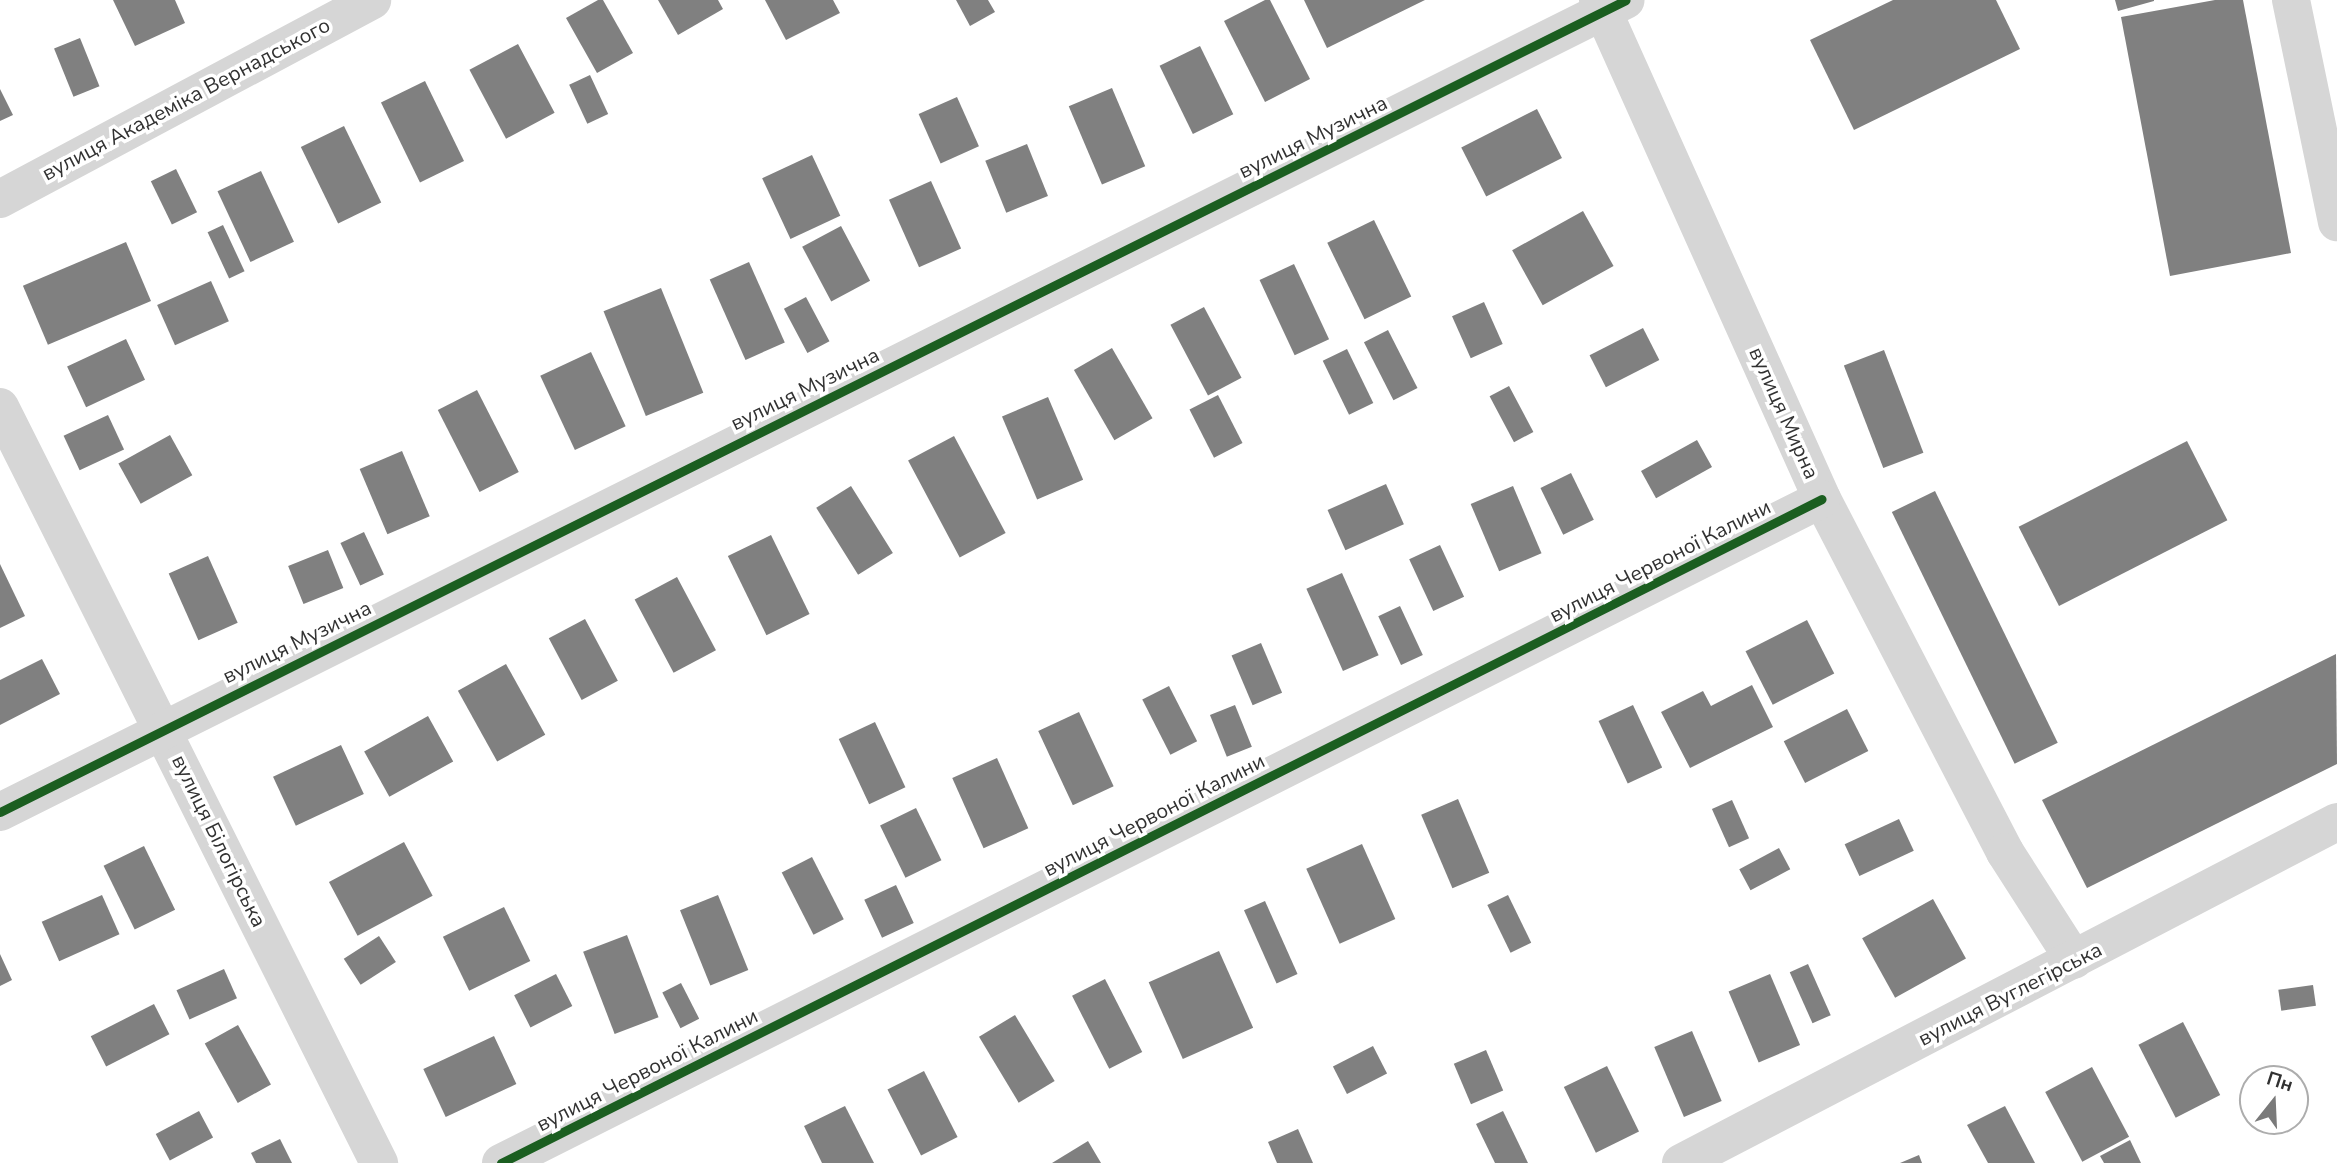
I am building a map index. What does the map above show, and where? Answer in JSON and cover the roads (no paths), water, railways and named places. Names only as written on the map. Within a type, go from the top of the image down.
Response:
[{"type":"street","name":"вулиця Академіка Вернадського","points":[[0,199],[372,0]]},
{"type":"street","points":[[2291,0],[2336,215]]},
{"type":"street","name":"вулиця Мирна","points":[[1610,4],[1822,499],[2005,852],[2074,960]]},
{"type":"street","name":"вулиця Музична","points":[[0,812],[1610,4]]},
{"type":"street","name":"вулиця Білогірська","points":[[0,407],[379,1163]]},
{"type":"street","name":"вулиця Червоної Калини","points":[[501,1163],[1822,499]]},
{"type":"street","name":"вулиця Вуглегірська","points":[[1682,1163],[2337,822]]}]
